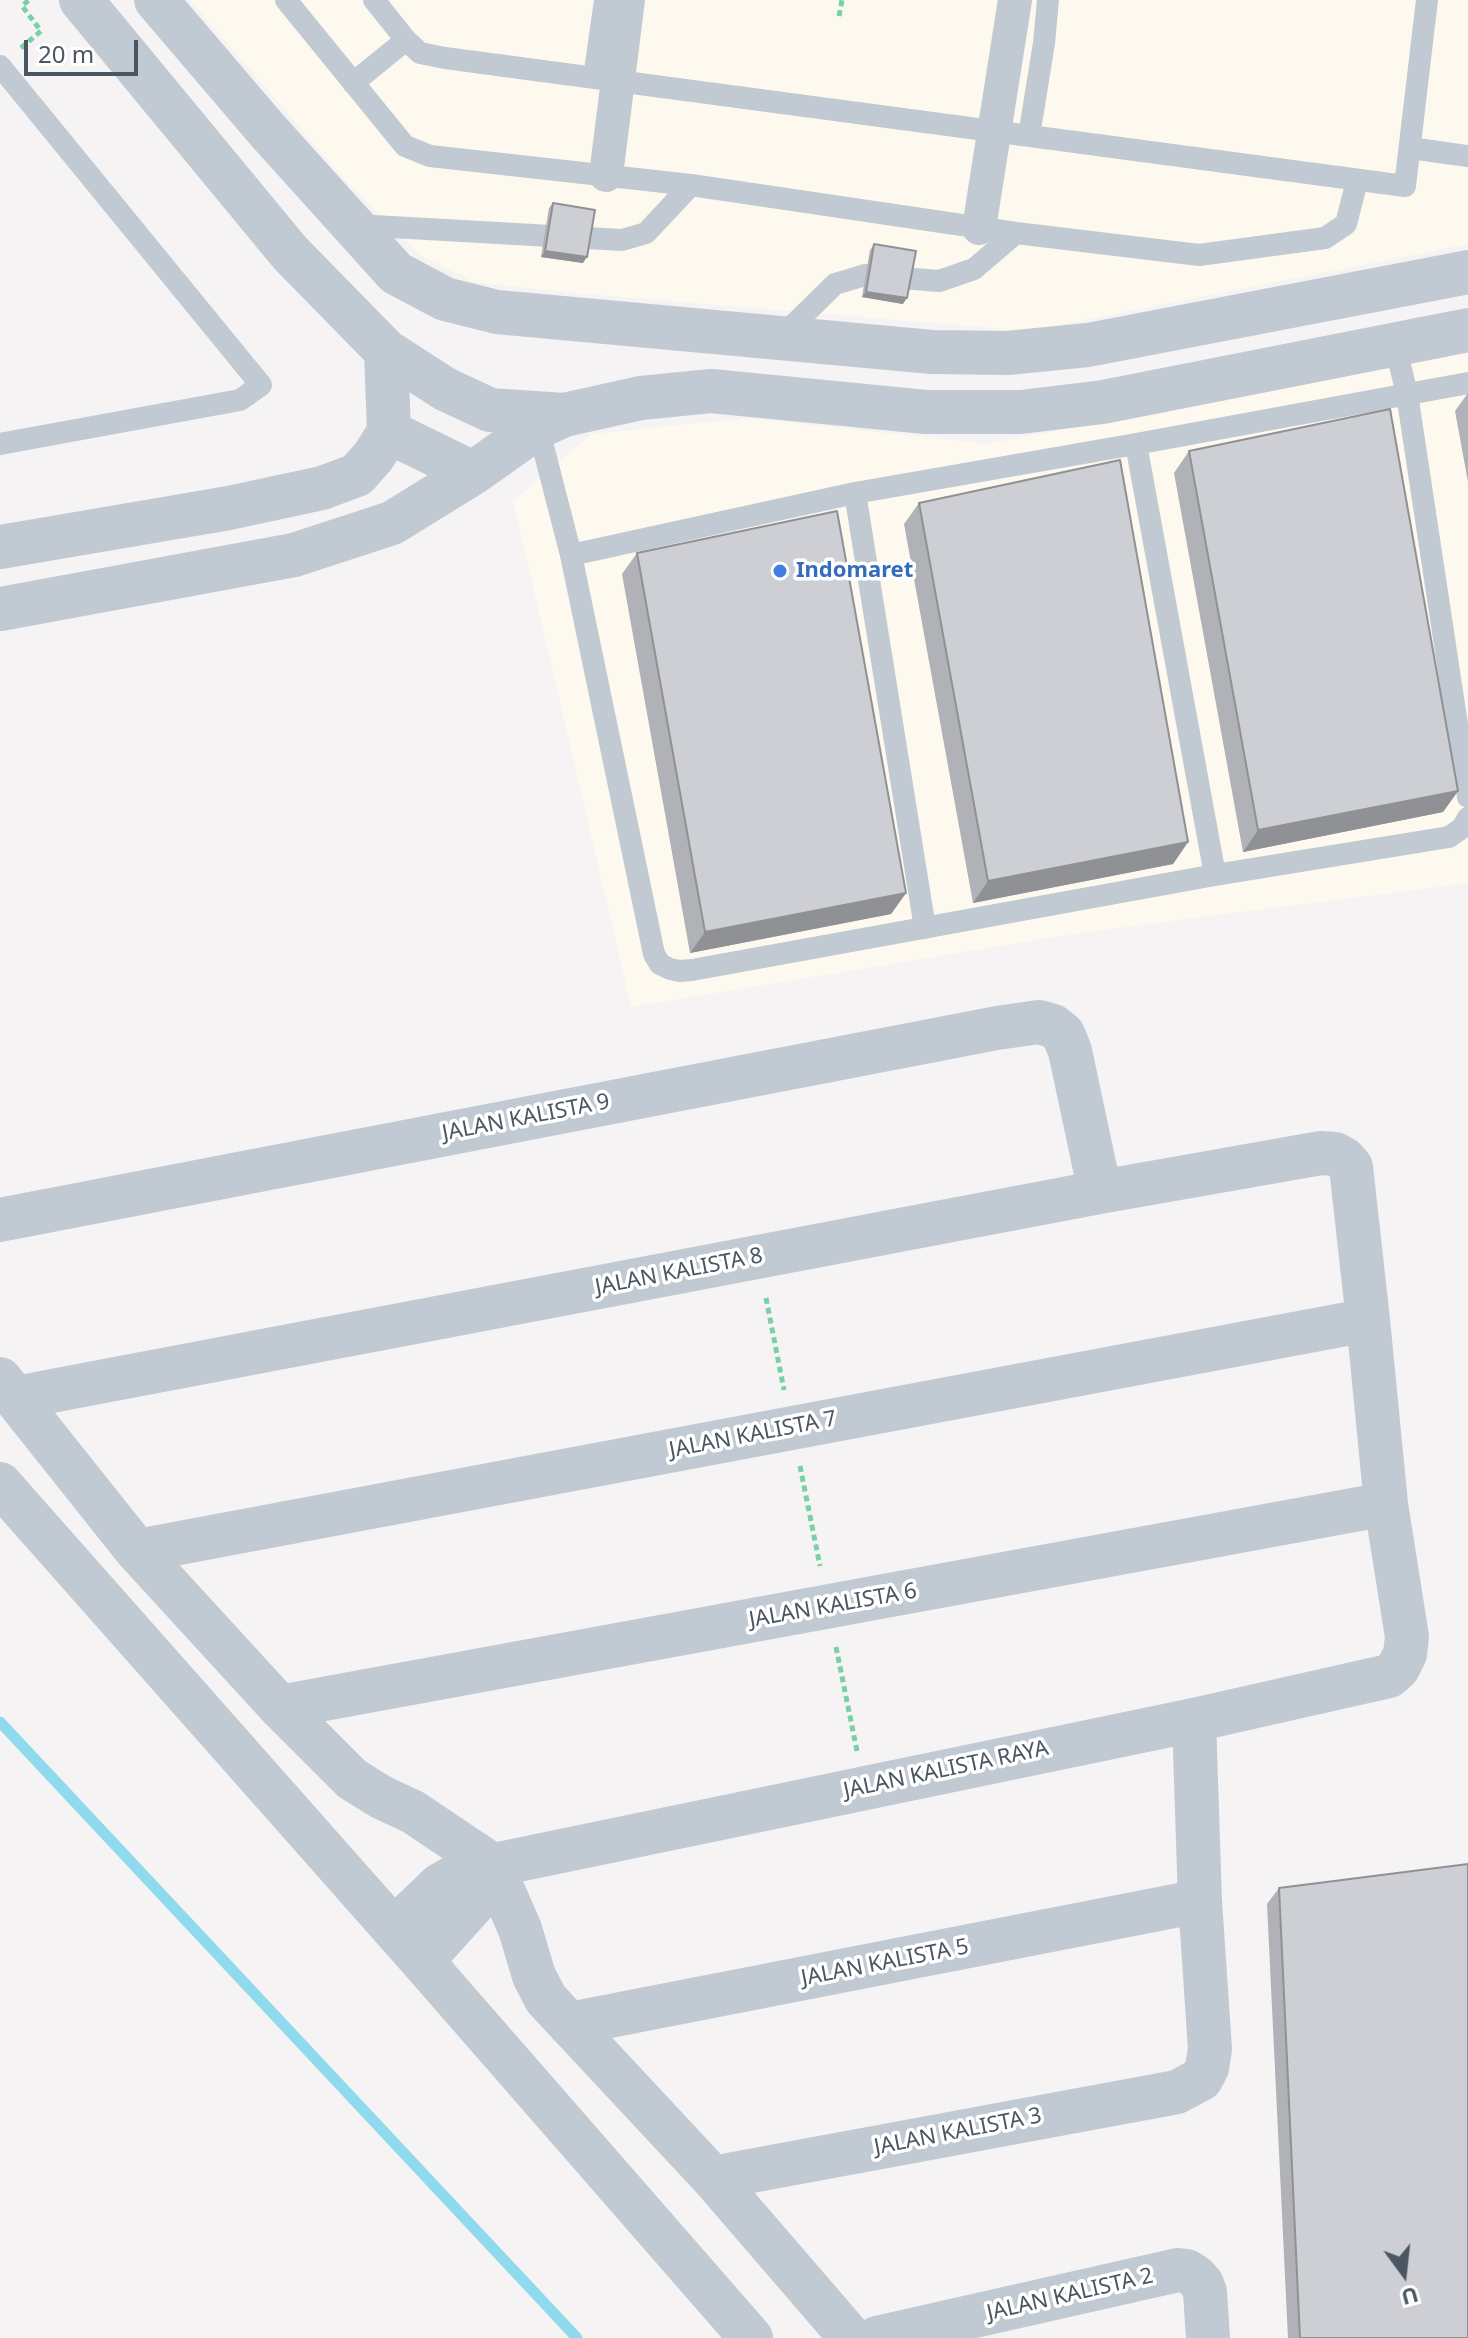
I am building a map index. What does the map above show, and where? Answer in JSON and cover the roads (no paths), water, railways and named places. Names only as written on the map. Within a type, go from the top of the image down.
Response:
[{"type":"street","points":[[81,0],[290,253],[386,351],[445,389],[490,410],[551,421]]},
{"type":"street","points":[[156,0],[396,273],[445,299],[497,312],[932,352],[1007,353],[1088,345],[1468,272]]},
{"type":"street","points":[[606,175],[606,80],[628,0]]},
{"type":"street","points":[[979,228],[1015,0]]},
{"type":"street","points":[[0,609],[294,555],[392,523],[551,421],[641,398],[711,391],[926,412],[1021,412],[1103,402],[1468,330]]},
{"type":"street","points":[[0,547],[229,508],[322,488],[357,475],[389,432],[386,351]]},
{"type":"street","points":[[389,432],[473,473]]},
{"type":"street","name":"JALAN KALISTA 9","points":[[0,1220],[1039,1022],[1053,1026],[1063,1034],[1070,1051],[1100,1192]]},
{"type":"street","name":"JALAN KALISTA 8","points":[[7,1388],[758,1257],[1321,1153],[1335,1154],[1351,1167],[1368,1320]]},
{"type":"street","points":[[1368,1320],[1386,1504]]},
{"type":"street","name":"JALAN KALISTA 7","points":[[137,1551],[1368,1320]]},
{"type":"street","points":[[7,1388],[137,1551],[280,1707],[352,1779],[413,1812],[492,1865],[520,1929],[534,1976],[546,1999],[713,2178],[851,2338]]},
{"type":"street","points":[[0,1484],[751,2338]]},
{"type":"street","name":"JALAN KALISTA 6","points":[[280,1707],[1386,1504]]},
{"type":"street","name":"JALAN KALISTA RAYA","points":[[394,1929],[440,1885],[465,1871],[1194,1720],[1389,1676],[1398,1668],[1405,1654],[1407,1637],[1386,1504]]},
{"type":"street","points":[[1194,1720],[1200,1901]]},
{"type":"street","points":[[422,1961],[485,1891],[492,1865]]},
{"type":"street","name":"JALAN KALISTA 5","points":[[569,2024],[1200,1901]]},
{"type":"street","name":"JALAN KALISTA 3","points":[[713,2178],[1177,2092],[1201,2079],[1207,2068],[1210,2049],[1200,1901]]},
{"type":"street","name":"JALAN KALISTA 2","points":[[877,2338],[1178,2270],[1196,2277],[1205,2292],[1208,2338]]},
{"type":"lane","points":[[286,0],[405,146],[430,156],[691,185],[979,228],[1199,255],[1325,238],[1346,224],[1357,181]]},
{"type":"lane","points":[[374,0],[420,53],[445,58],[1405,186],[1427,0]]},
{"type":"lane","points":[[605,0],[606,80]]},
{"type":"lane","points":[[1029,136],[1048,0]]},
{"type":"lane","points":[[353,83],[406,40]]},
{"type":"lane","points":[[0,66],[261,385],[240,400],[0,444]]},
{"type":"lane","points":[[1410,148],[1468,156]]},
{"type":"lane","points":[[351,225],[622,240],[646,233],[691,185]]},
{"type":"lane","points":[[780,338],[835,284],[865,275],[939,281],[974,269],[1016,233]]},
{"type":"lane","points":[[1395,345],[1407,394],[1468,797]]},
{"type":"lane","points":[[571,555],[855,493],[1468,383]]},
{"type":"lane","points":[[551,421],[571,555],[654,954],[660,964],[680,971],[692,970],[1215,875],[1449,837],[1462,828],[1468,818]]},
{"type":"lane","points":[[1136,444],[1215,875]]},
{"type":"lane","points":[[855,493],[925,928]]},
{"type":"waterway","points":[[0,1722],[577,2338]]},
{"type":"place","name":"Indomaret","points":[[780,571]]}]
